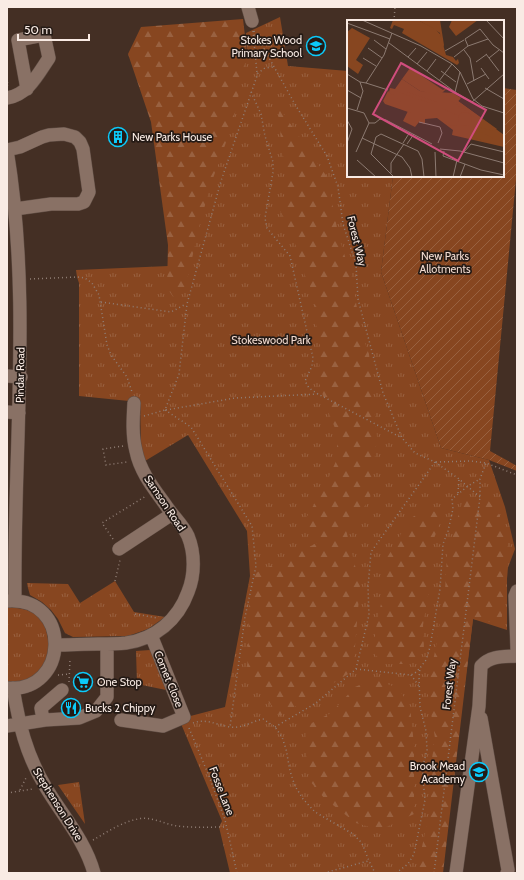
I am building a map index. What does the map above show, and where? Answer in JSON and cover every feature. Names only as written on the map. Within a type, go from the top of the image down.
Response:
[{"type":"street","points":[[248,7],[252,25]]},
{"type":"street","points":[[7,98],[27,89]]},
{"type":"street","points":[[7,150],[20,147],[49,135],[64,134],[75,137],[80,142],[83,149],[89,192],[84,202],[78,204],[51,204],[15,208]]},
{"type":"street","name":"Pindar Road","points":[[7,150],[15,208],[20,280],[21,378],[13,412],[17,482],[11,601]]},
{"type":"street","points":[[7,376],[21,378]]},
{"type":"street","name":"Samson Road","points":[[56,645],[125,643],[151,635],[168,623],[178,612],[184,602],[190,586],[192,574],[192,550],[188,536],[142,469],[135,444],[133,419],[134,403]]},
{"type":"street","points":[[119,549],[172,514]]},
{"type":"street","points":[[517,592],[515,596],[517,649]]},
{"type":"street","points":[[10,688],[26,686],[38,680],[48,670],[54,658],[56,645],[55,634],[51,624],[44,615],[31,605],[11,601]]},
{"type":"street","name":"Comet Close","points":[[151,635],[184,717],[183,722]]},
{"type":"street","points":[[13,725],[43,720],[79,718],[96,711],[106,697],[107,644]]},
{"type":"street","points":[[456,873],[479,706],[481,666],[485,661],[491,658],[517,656]]},
{"type":"street","points":[[43,720],[41,708],[66,686]]},
{"type":"street","name":"Stephenson Drive","points":[[10,688],[13,725],[24,740],[37,773],[54,802],[83,845],[90,858],[94,873]]},
{"type":"street","points":[[479,706],[508,870],[507,873]]},
{"type":"street","points":[[121,720],[158,726],[183,722]]},
{"type":"path","points":[[394,20],[395,7]]},
{"type":"path","name":"Forest Way","points":[[252,25],[296,106],[327,156],[338,187],[343,224],[356,264],[358,299],[383,393],[402,438],[416,453],[435,462],[459,479],[480,497]]},
{"type":"path","points":[[165,410],[179,374],[187,304],[221,182],[258,73],[252,25]]},
{"type":"path","points":[[258,73],[265,68],[274,67]]},
{"type":"path","points":[[251,92],[261,114],[265,136],[273,162],[273,172],[265,218],[267,228],[290,256],[314,358],[305,380],[309,388],[318,394],[402,438]]},
{"type":"path","points":[[20,280],[77,277],[84,278],[96,289],[101,302],[107,345],[111,355],[127,377],[132,393],[132,402],[134,403]]},
{"type":"path","points":[[101,302],[171,312],[187,304]]},
{"type":"path","points":[[133,419],[165,410],[235,398],[318,394]]},
{"type":"path","points":[[165,410],[191,427],[252,526],[256,566],[246,617],[230,727]]},
{"type":"path","points":[[135,444],[103,449],[106,465],[139,461]]},
{"type":"path","name":"Forest Way","points":[[435,462],[471,461],[486,463],[517,475]]},
{"type":"path","points":[[275,727],[316,703],[356,669],[369,615],[368,587],[371,552],[435,462]]},
{"type":"path","name":"Forest Way","points":[[434,873],[480,497],[480,479],[486,463]]},
{"type":"path","points":[[458,495],[459,479]]},
{"type":"path","points":[[356,669],[411,675],[415,673],[426,660],[430,647],[440,589],[443,544],[448,531],[453,508],[452,499],[468,486],[480,479]]},
{"type":"path","points":[[115,581],[121,553],[102,523],[155,490]]},
{"type":"path","points":[[135,614],[164,619],[168,623]]},
{"type":"path","points":[[66,686],[70,674],[70,660]]},
{"type":"path","points":[[396,873],[404,867],[414,854],[425,800],[423,779],[427,750],[426,731],[420,707],[420,668]]},
{"type":"path","points":[[55,677],[58,674],[70,674]]},
{"type":"path","points":[[411,675],[419,686]]},
{"type":"path","points":[[183,722],[199,721],[230,727],[243,726],[264,719],[275,727],[282,737],[295,786],[303,799],[316,812],[354,834],[362,844],[368,861],[375,873]]},
{"type":"path","name":"Fosse Lane","points":[[183,722],[219,801],[227,827],[237,873]]},
{"type":"path","points":[[20,791],[26,778]]},
{"type":"path","points":[[7,793],[33,789]]},
{"type":"path","points":[[83,845],[112,829],[138,819],[147,818],[175,826],[192,828],[227,827]]},
{"type":"path","points":[[324,873],[368,861]]},
{"type":"path","points":[[402,873],[404,867]]},
{"type":"green space","name":"Stokeswood Park","points":[[280,17],[288,66],[347,71],[347,177],[393,177],[381,272],[441,448],[489,460],[505,507],[515,549],[507,570],[507,630],[473,619],[441,873],[230,873],[219,827],[222,821],[179,719],[225,707],[250,576],[247,531],[188,435],[145,461],[141,445],[140,404],[129,401],[79,396],[79,283],[76,270],[169,266],[247,53],[246,33]]},
{"type":"green space","points":[[243,19],[247,53],[233,123],[212,181],[201,219],[185,289],[176,301],[167,288],[168,245],[151,122],[128,54],[141,27]]},
{"type":"green space","name":"New Parks Allotments","points":[[504,88],[517,90],[517,169],[490,451],[517,466],[517,471],[489,460],[441,448],[381,272],[393,177],[504,177]]},
{"type":"green space","points":[[278,106],[327,177],[339,238],[352,278],[361,333],[369,354],[377,437],[370,499],[346,530],[360,585],[353,671],[280,716],[247,676],[250,576],[317,543],[306,531],[306,518],[325,486],[337,459],[337,433],[326,406],[319,382],[320,343],[316,324],[315,297],[305,276],[293,237],[280,211],[286,188]]},
{"type":"green space","points":[[486,498],[499,515],[504,527],[507,541],[507,583],[501,624],[473,619],[443,873],[414,873],[419,860],[431,807],[430,772],[435,738],[427,688],[436,647],[445,591],[447,556],[463,499]]},
{"type":"green space","points":[[425,510],[444,513],[429,551],[429,590],[423,625],[424,649],[408,664],[384,664],[373,652],[377,621],[385,587],[385,561],[409,519]]},
{"type":"green space","points":[[115,581],[134,612],[165,617],[148,629],[128,636],[73,637],[65,633],[58,619],[51,610],[42,602],[30,595],[27,583],[68,584],[80,603]]},
{"type":"green space","points":[[7,607],[29,611],[40,618],[46,630],[49,650],[45,661],[34,677],[24,681],[7,683]]},
{"type":"green space","points":[[150,650],[166,690],[137,684],[136,651]]},
{"type":"green space","points":[[373,679],[398,688],[410,706],[414,745],[414,814],[380,830],[356,823],[324,798],[310,781],[305,744],[306,726],[331,713],[355,687]]},
{"type":"green space","points":[[79,782],[85,824],[58,785]]},
{"type":"place","name":"Stokes Wood Primary School","points":[[316,46]]},
{"type":"place","name":"New Parks House","points":[[118,137]]},
{"type":"place","name":"One Stop","points":[[83,682]]},
{"type":"place","name":"Bucks 2 Chippy","points":[[71,708]]},
{"type":"place","name":"Brook Mead Academy","points":[[479,772]]}]
